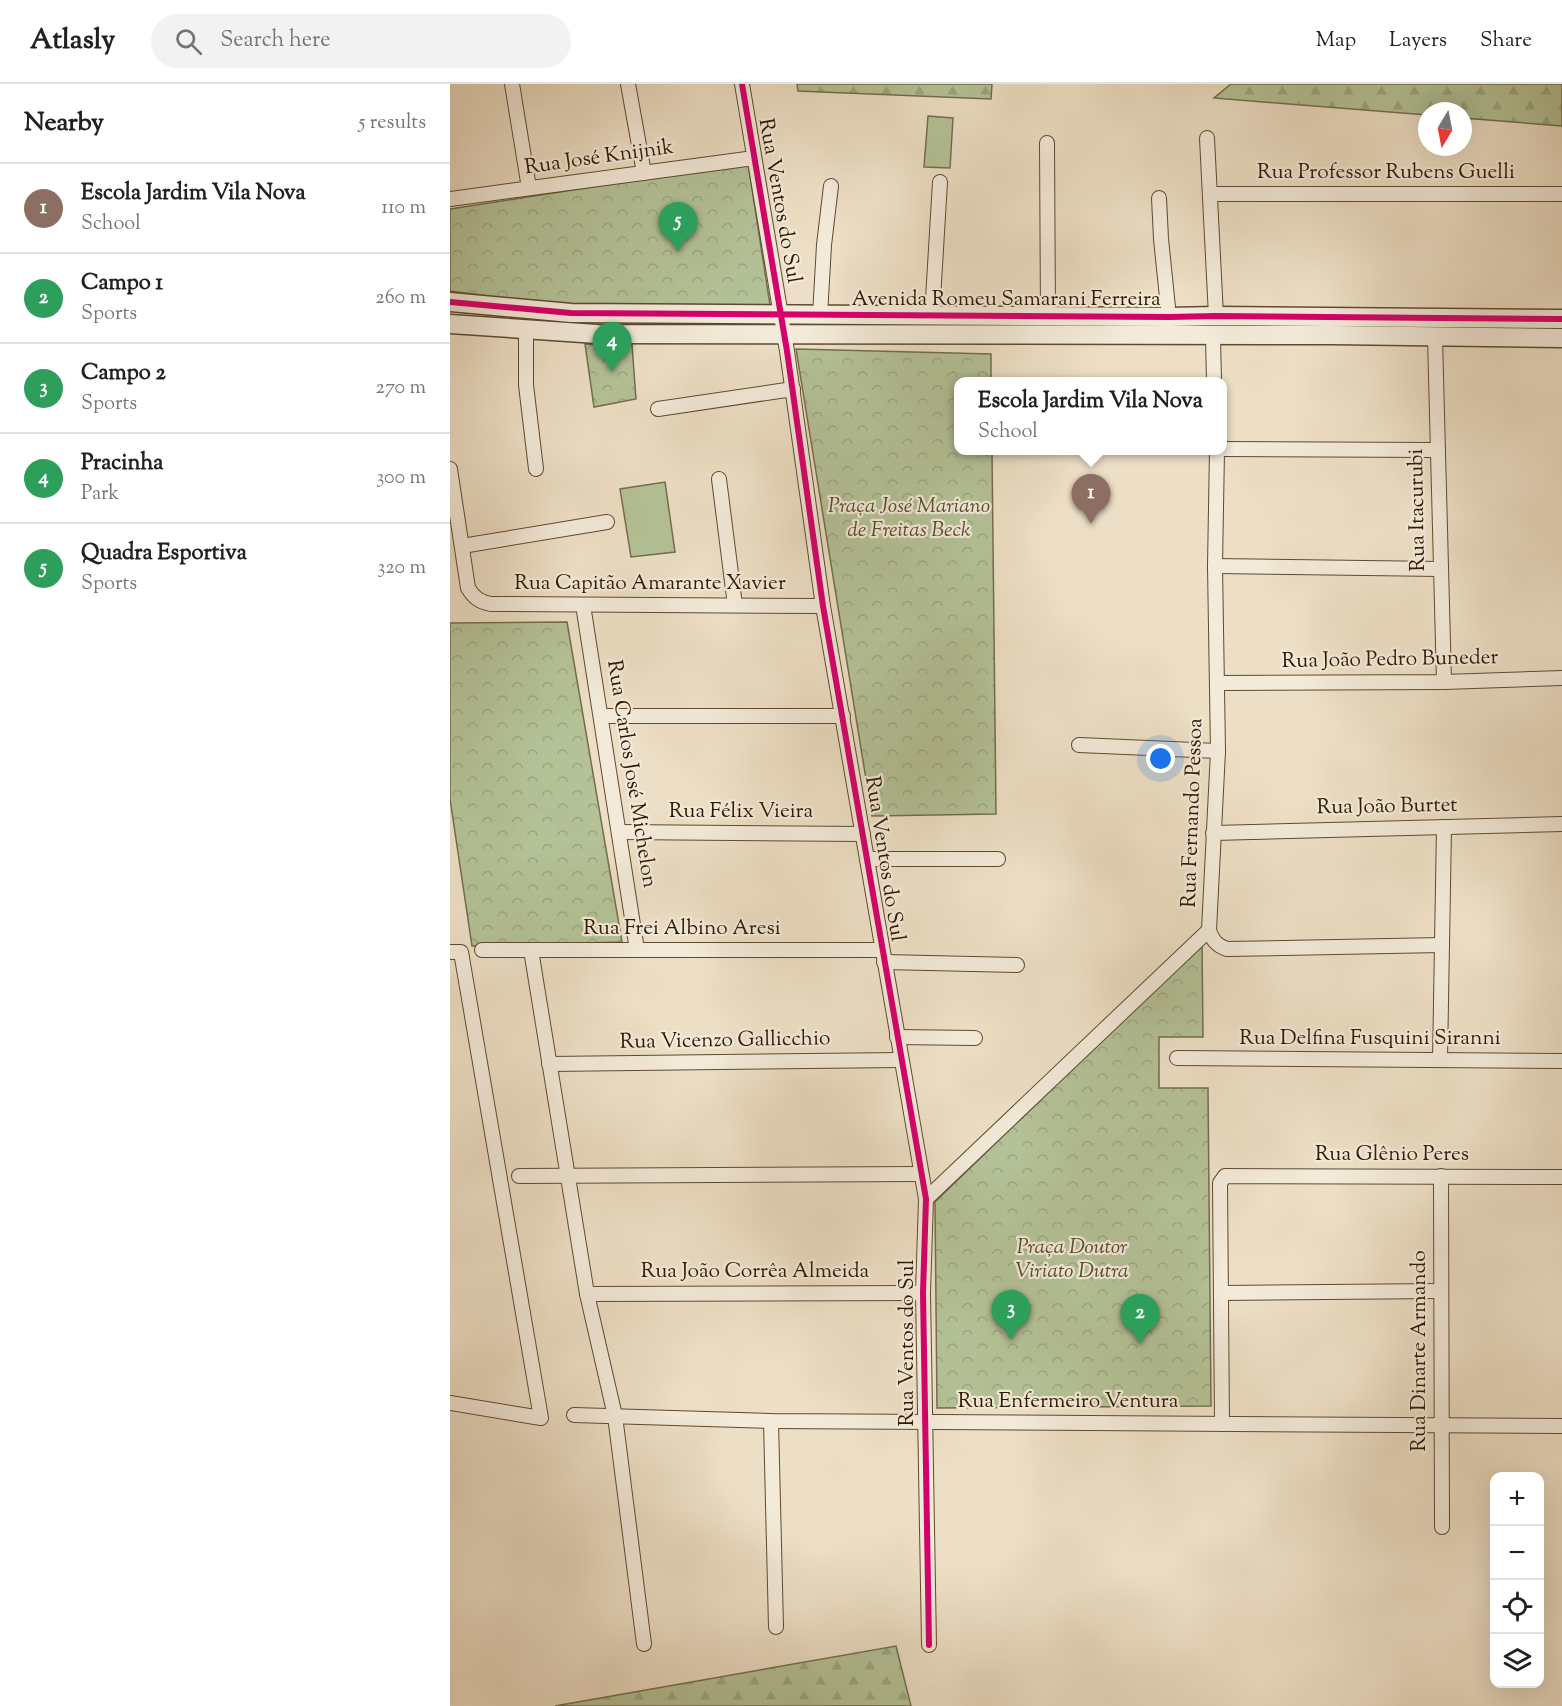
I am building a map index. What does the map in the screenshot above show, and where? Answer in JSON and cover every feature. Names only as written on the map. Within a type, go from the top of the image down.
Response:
[{"type":"street","points":[[512,84],[529,188]]},
{"type":"street","points":[[628,84],[644,173]]},
{"type":"street","name":"Rua Ventos do Sul","points":[[742,84],[782,324],[823,606],[926,1199],[923,1293],[929,1645]]},
{"type":"street","points":[[1207,138],[1216,316]]},
{"type":"street","points":[[1047,143],[1048,317]]},
{"type":"street","name":"Rua José Knijnik","points":[[450,199],[754,158]]},
{"type":"street","points":[[932,316],[940,182]]},
{"type":"street","points":[[820,316],[824,245],[831,186]]},
{"type":"street","name":"Rua Professor Rubens Guelli","points":[[1211,194],[1562,194]]},
{"type":"street","points":[[1159,198],[1169,317]]},
{"type":"street","name":"Avenida Romeu Samarani Ferreira","points":[[450,302],[571,313],[782,324],[1088,326],[1213,336],[1562,338]]},
{"type":"street","name":"Avenida Romeu Samarani Ferreira","points":[[450,324],[597,334],[782,324],[820,316],[906,325],[932,316],[1048,317],[1088,326],[1169,317],[1216,316],[1562,319]]},
{"type":"street","points":[[1332,335],[1333,316]]},
{"type":"street","points":[[526,329],[526,385],[537,469]]},
{"type":"street","points":[[1213,336],[1214,377]]},
{"type":"street","name":"Rua Itacurubi","points":[[1435,337],[1444,682]]},
{"type":"street","points":[[658,409],[792,389]]},
{"type":"street","points":[[1227,449],[1438,450]]},
{"type":"street","name":"Rua Fernando Pessoa","points":[[926,1199],[1209,930],[1218,751],[1215,566],[1217,455]]},
{"type":"street","points":[[450,469],[462,546],[607,522]]},
{"type":"street","points":[[719,479],[735,605]]},
{"type":"street","name":"Rua Capitão Amarante Xavier","points":[[462,546],[468,588],[477,600],[491,604],[823,606]]},
{"type":"street","points":[[1215,566],[1441,569]]},
{"type":"street","name":"Rua Carlos José Michelon","points":[[583,605],[637,950]]},
{"type":"street","name":"Rua João Pedro Buneder","points":[[1218,683],[1444,682],[1562,678]]},
{"type":"street","points":[[601,716],[843,716]]},
{"type":"street","points":[[1079,745],[1218,751]]},
{"type":"street","name":"Rua João Burtet","points":[[1213,833],[1562,824]]},
{"type":"street","points":[[1440,1060],[1443,827]]},
{"type":"street","name":"Rua Félix Vieira","points":[[619,832],[863,834]]},
{"type":"street","points":[[867,859],[998,860]]},
{"type":"street","points":[[1209,930],[1212,939],[1227,949],[1442,945]]},
{"type":"street","name":"Rua Frei Albino Aresi","points":[[482,950],[637,950],[883,956],[1017,965]]},
{"type":"street","points":[[531,950],[587,1294],[615,1416],[644,1644]]},
{"type":"street","points":[[450,952],[461,952],[541,1418],[450,1403]]},
{"type":"street","points":[[897,1037],[975,1038]]},
{"type":"street","name":"Rua Delfina Fusquini Siranni","points":[[1177,1058],[1562,1061]]},
{"type":"street","name":"Rua Vicenzo Gallicchio","points":[[549,1064],[902,1060]]},
{"type":"street","points":[[519,1176],[921,1174]]},
{"type":"street","name":"Rua Glênio Peres","points":[[1221,1293],[1220,1184],[1222,1178],[1227,1176],[1562,1177]]},
{"type":"street","name":"Rua Dinarte Armando","points":[[1441,1176],[1442,1527]]},
{"type":"street","points":[[1222,1424],[1221,1293],[1441,1291]]},
{"type":"street","name":"Rua João Corrêa Almeida","points":[[587,1294],[923,1293]]},
{"type":"street","name":"Rua Enfermeiro Ventura","points":[[574,1415],[771,1421],[1562,1426]]},
{"type":"street","points":[[771,1421],[776,1627]]},
{"type":"green space","points":[[797,84],[992,84],[991,99],[798,91]]},
{"type":"green space","points":[[1231,84],[1562,84],[1562,126],[1472,119],[1472,102],[1418,102],[1418,114],[1214,98]]},
{"type":"green space","points":[[928,116],[953,118],[950,168],[924,167]]},
{"type":"green space","points":[[748,163],[770,305],[547,304],[450,291],[450,209]]},
{"type":"green space","points":[[585,344],[632,345],[636,399],[594,407]]},
{"type":"green space","name":"Praça José Mariano de Freitas Beck","points":[[796,349],[991,354],[991,377],[954,377],[954,455],[992,455],[996,814],[872,816]]},
{"type":"green space","points":[[665,482],[675,552],[631,557],[620,489]]},
{"type":"green space","points":[[567,622],[622,942],[472,946],[450,799],[450,623]]},
{"type":"green space","name":"Praça Doutor Viriato Dutra","points":[[1202,943],[1203,1037],[1159,1037],[1159,1088],[1208,1088],[1211,1406],[937,1408],[935,1202]]},
{"type":"green space","points":[[896,1646],[911,1706],[555,1706]]},
{"type":"cycle path","points":[[742,84],[787,351],[823,606],[926,1199],[923,1293],[929,1645]]},
{"type":"cycle path","points":[[450,302],[571,313],[1562,319]]},
{"type":"place","name":"Quadra Esportiva","points":[[678,252]]},
{"type":"place","name":"Pracinha","points":[[612,372]]},
{"type":"place","name":"Escola Jardim Vila Nova","points":[[1091,524]]},
{"type":"place","name":"Campo 2","points":[[1011,1340]]},
{"type":"place","name":"Campo 1","points":[[1140,1344]]}]
